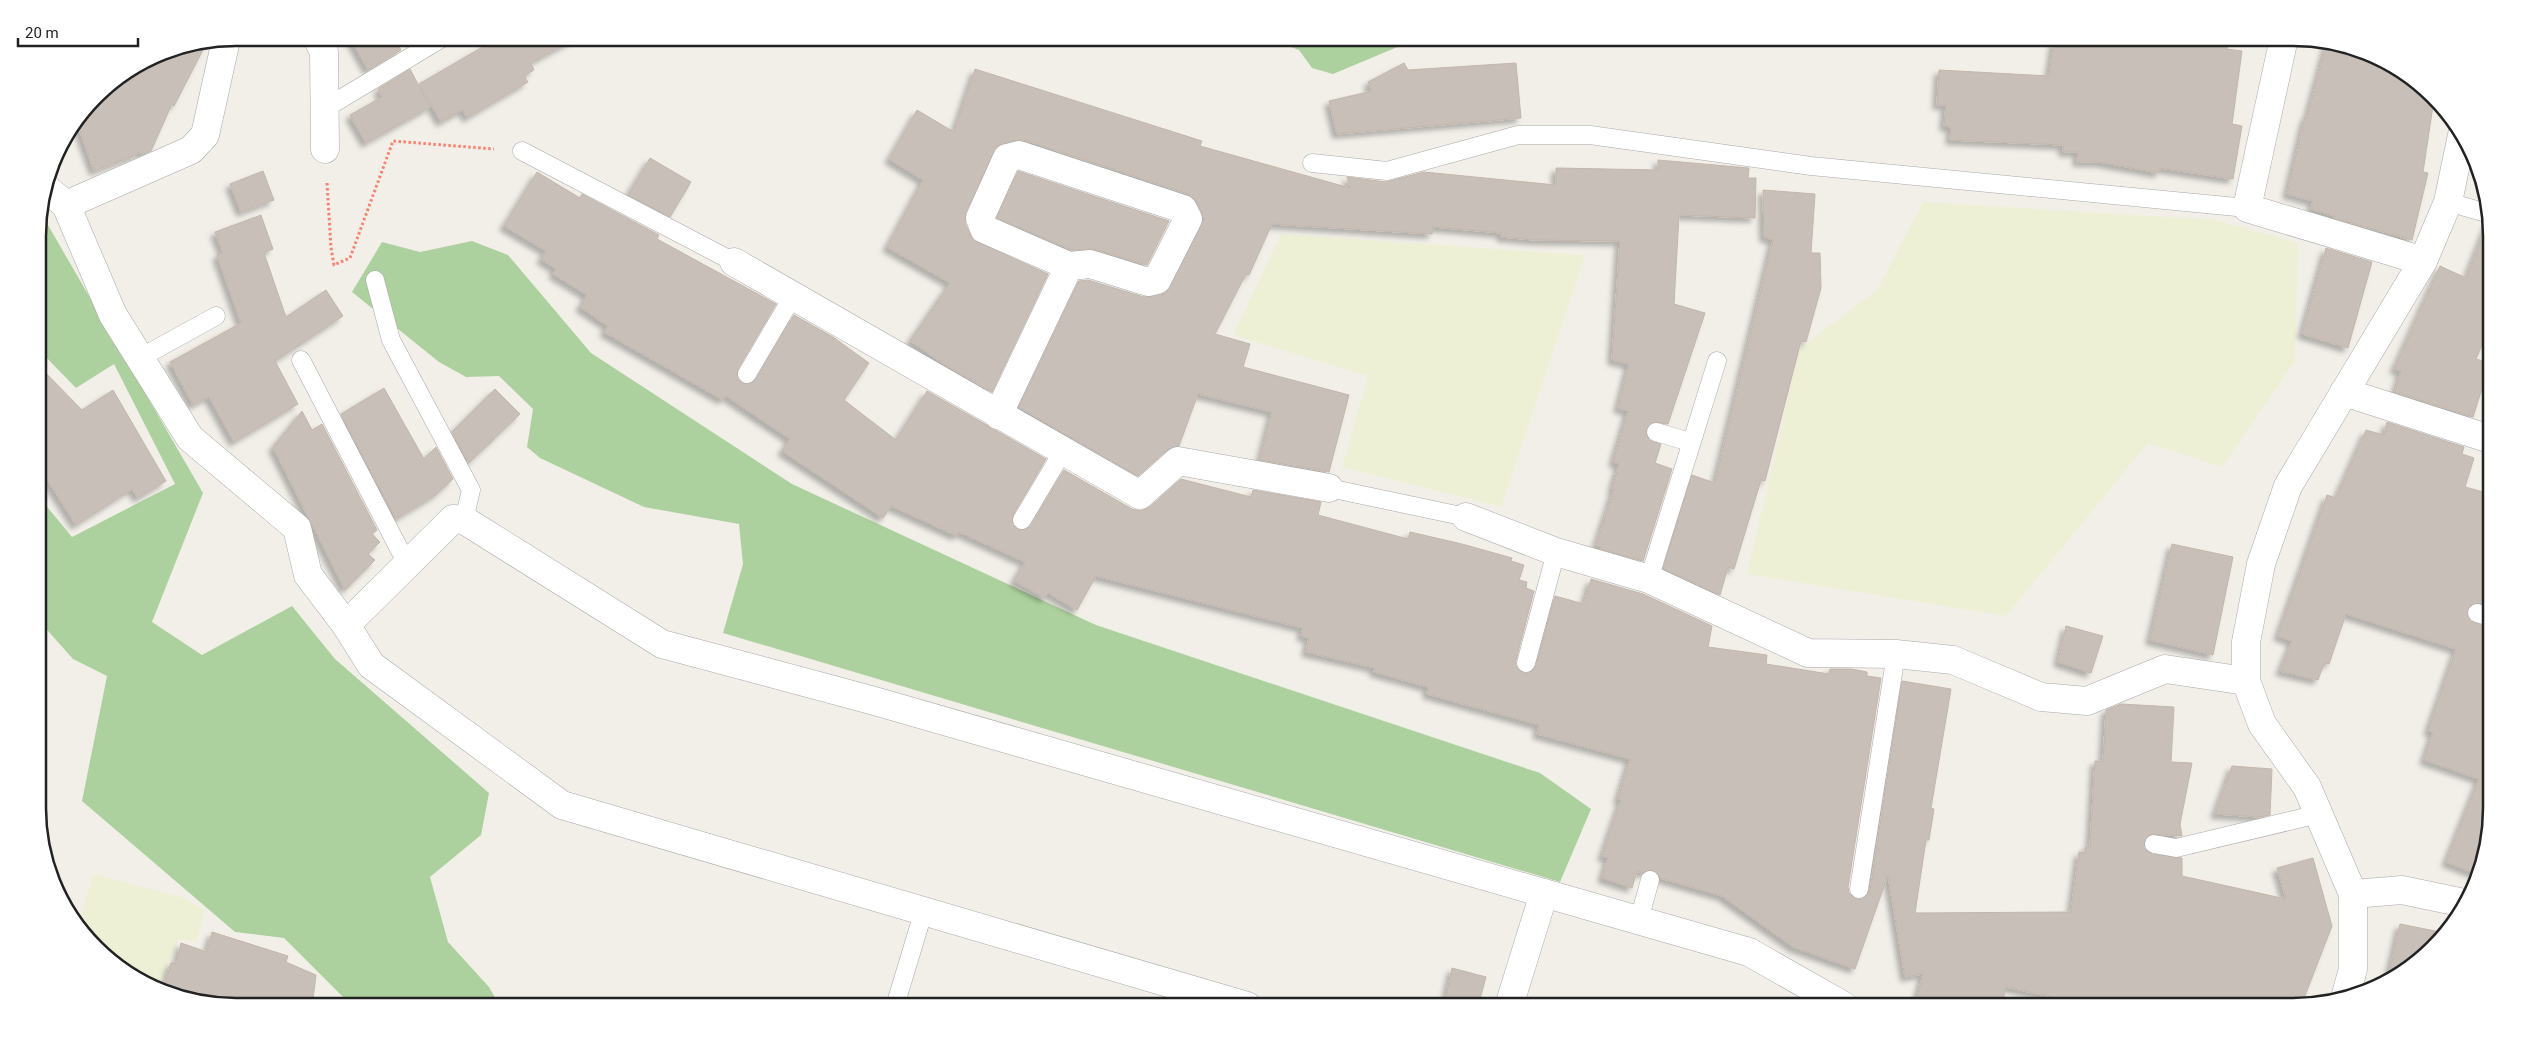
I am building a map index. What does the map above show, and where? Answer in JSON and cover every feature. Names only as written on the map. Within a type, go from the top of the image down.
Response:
[{"type":"street","points":[[321,46],[324,52],[325,149]]},
{"type":"street","points":[[2282,46],[2246,208],[2423,261]]},
{"type":"street","points":[[224,47],[205,135],[191,150],[57,197],[113,315],[190,438],[297,528],[308,575],[346,625],[371,665],[562,806],[924,910],[1220,998]]},
{"type":"street","points":[[2347,990],[2353,968],[2353,894],[2307,787],[2262,724],[2246,681],[2246,642],[2261,564],[2288,486],[2423,261],[2448,202],[2460,146]]},
{"type":"street","points":[[1019,155],[1182,209],[1188,219],[1157,280],[1148,282],[1090,264],[1069,266],[984,229],[980,218],[1007,158],[1019,155]]},
{"type":"street","points":[[734,262],[998,416],[1140,495],[1178,461],[1329,488]]},
{"type":"street","points":[[998,416],[1069,266]]},
{"type":"street","points":[[2344,392],[2483,438]]},
{"type":"street","points":[[1466,517],[1556,552],[1649,579],[1808,653],[1896,654],[1953,660],[2041,697],[2087,701],[2165,669],[2246,681]]},
{"type":"street","points":[[346,625],[453,519],[464,520],[662,644],[871,700],[1749,952],[1830,998]]},
{"type":"street","points":[[2353,894],[2402,890],[2458,902]]},
{"type":"street","points":[[1511,998],[1544,893]]},
{"type":"lane","points":[[324,109],[422,46]]},
{"type":"lane","points":[[1312,163],[1387,171],[1518,135],[1590,134],[1811,166],[2246,208]]},
{"type":"lane","points":[[522,151],[734,262]]},
{"type":"lane","points":[[2448,202],[2481,211]]},
{"type":"lane","points":[[375,280],[391,340],[471,490],[464,520]]},
{"type":"lane","points":[[747,374],[793,296]]},
{"type":"lane","points":[[140,358],[216,316]]},
{"type":"lane","points":[[301,360],[407,564]]},
{"type":"lane","points":[[1649,579],[1690,442],[1717,361]]},
{"type":"lane","points":[[1656,432],[1690,442]]},
{"type":"lane","points":[[1022,520],[1063,451]]},
{"type":"lane","points":[[1329,488],[1466,517]]},
{"type":"lane","points":[[1526,663],[1556,552]]},
{"type":"lane","points":[[1859,889],[1896,654]]},
{"type":"lane","points":[[2154,844],[2176,848],[2319,814]]},
{"type":"lane","points":[[1639,920],[1650,880]]},
{"type":"lane","points":[[897,998],[924,910]]},
{"type":"path","points":[[325,149],[331,248],[334,265],[350,258],[393,141],[522,151]]},
{"type":"green space","points":[[1288,46],[1400,46],[1333,74],[1312,68],[1299,50]]},
{"type":"green space","points":[[1923,202],[2216,220],[2298,243],[2295,361],[2222,467],[2148,443],[2006,616],[1747,574],[1800,348],[1877,290]]},
{"type":"green space","points":[[47,223],[203,493],[152,622],[202,655],[292,606],[335,659],[489,793],[481,835],[430,877],[448,942],[489,987],[495,998],[344,998],[284,938],[235,932],[82,801],[107,676],[73,659],[46,629],[46,505],[72,537],[175,484],[114,364],[76,388],[46,357]]},
{"type":"green space","points":[[1281,234],[1585,255],[1501,507],[1342,467],[1368,376],[1233,335]]},
{"type":"green space","points":[[472,241],[508,255],[591,353],[792,484],[1096,625],[1540,773],[1591,809],[1560,882],[723,633],[743,564],[739,524],[644,507],[540,458],[527,447],[533,409],[499,376],[466,377],[439,362],[352,292],[382,242],[420,252]]},
{"type":"green space","points":[[93,874],[185,898],[190,903],[205,909],[197,942],[179,939],[161,982],[131,966],[111,951],[93,933],[81,916]]},
{"type":"building","points":[[354,46],[399,46],[401,50],[368,70]]},
{"type":"building","points":[[484,46],[562,46],[531,63],[534,70],[524,76],[528,82],[467,118],[463,110],[441,122],[419,84]]},
{"type":"building","points":[[2053,46],[2228,46],[2227,49],[2242,51],[2232,124],[2242,126],[2233,179],[2160,168],[2159,173],[2099,162],[2077,162],[2078,152],[2063,152],[2063,145],[1950,140],[1951,127],[1944,126],[1946,105],[1937,105],[1939,70],[2049,76]]},
{"type":"building","points":[[203,49],[174,106],[172,104],[151,151],[143,154],[138,152],[136,155],[94,171],[79,130],[93,111],[111,93],[141,72],[175,56]]},
{"type":"building","points":[[2325,49],[2354,56],[2377,66],[2398,78],[2418,93],[2433,108],[2423,172],[2428,173],[2412,240],[2334,218],[2335,216],[2311,209],[2313,201],[2287,194],[2305,117],[2307,117]]},
{"type":"building","points":[[1404,63],[1408,70],[1516,63],[1521,118],[1337,134],[1329,101],[1372,91],[1368,82]]},
{"type":"building","points":[[410,69],[430,107],[366,143],[350,115],[382,97],[378,89]]},
{"type":"building","points":[[975,69],[1202,141],[1200,146],[1350,188],[1347,177],[1386,182],[1424,172],[1556,185],[1556,168],[1658,170],[1658,160],[1749,168],[1748,178],[1756,178],[1755,218],[1679,215],[1674,304],[1705,313],[1668,424],[1654,422],[1646,429],[1649,440],[1661,444],[1655,463],[1672,469],[1643,561],[1600,549],[1601,547],[1596,545],[1614,489],[1612,489],[1619,464],[1613,462],[1628,411],[1618,408],[1629,364],[1612,360],[1620,241],[1534,240],[1501,237],[1502,233],[1433,227],[1432,234],[1272,224],[1249,275],[1246,274],[1215,334],[1250,344],[1243,367],[1349,395],[1329,472],[1260,460],[1272,412],[1198,394],[1179,446],[1168,449],[1138,476],[1019,407],[1079,281],[1088,280],[1144,297],[1166,293],[1204,219],[1197,202],[1188,194],[1024,140],[1015,140],[997,146],[966,212],[965,223],[973,240],[1048,274],[992,392],[944,364],[910,341],[950,283],[887,247],[923,180],[889,159],[917,110],[954,132]]},
{"type":"building","points":[[650,158],[691,182],[670,217],[628,195]]},
{"type":"building","points":[[263,171],[274,200],[241,212],[230,184]]},
{"type":"building","points":[[1018,171],[1169,221],[1147,265],[1094,249],[1072,250],[997,218]]},
{"type":"building","points":[[537,172],[580,198],[582,194],[659,235],[657,239],[776,304],[738,369],[738,379],[742,383],[752,383],[756,379],[794,315],[833,337],[869,363],[844,400],[896,440],[927,391],[1046,459],[1013,515],[1013,525],[1017,529],[1027,529],[1031,526],[1064,470],[1132,509],[1141,511],[1150,507],[1181,479],[1251,497],[1253,490],[1321,502],[1318,515],[1408,539],[1410,532],[1462,544],[1512,558],[1511,561],[1524,565],[1519,580],[1527,582],[1526,588],[1534,591],[1516,660],[1516,666],[1523,673],[1529,673],[1536,666],[1555,596],[1584,604],[1591,579],[1643,594],[1712,626],[1708,647],[1767,655],[1766,664],[1829,674],[1830,669],[1852,669],[1867,672],[1867,676],[1881,678],[1848,887],[1849,893],[1857,899],[1863,899],[1870,891],[1902,681],[1951,689],[1931,808],[1934,809],[1929,840],[1926,840],[1915,913],[2071,912],[2079,852],[2085,853],[2086,846],[2090,847],[2095,761],[2103,761],[2106,710],[2121,704],[2174,707],[2171,762],[2192,763],[2180,824],[2182,836],[2151,834],[2146,838],[2144,848],[2152,854],[2182,858],[2182,876],[2286,899],[2277,868],[2313,858],[2332,926],[2304,997],[2056,998],[2006,987],[2004,998],[1917,998],[1923,974],[1905,977],[1888,875],[1855,969],[1793,947],[1722,896],[1660,878],[1653,870],[1642,873],[1637,871],[1632,888],[1602,878],[1608,858],[1602,856],[1621,800],[1618,799],[1630,759],[1537,734],[1539,725],[1427,694],[1428,687],[1374,672],[1375,668],[1306,652],[1309,638],[1301,636],[1303,628],[1096,576],[1077,610],[1048,593],[1045,598],[1014,581],[1025,562],[959,532],[957,536],[891,506],[883,518],[782,451],[790,439],[726,396],[723,400],[604,332],[608,326],[580,307],[587,295],[553,274],[556,269],[541,259],[546,251],[504,226]]},
{"type":"building","points":[[1763,190],[1815,194],[1811,253],[1820,253],[1821,288],[1806,342],[1801,341],[1765,481],[1761,480],[1734,569],[1728,567],[1720,595],[1663,568],[1692,475],[1715,483],[1773,240],[1764,237]]},
{"type":"building","points":[[261,215],[273,249],[264,253],[286,317],[326,290],[343,316],[275,361],[298,404],[234,442],[209,397],[193,405],[170,362],[241,323],[217,255],[223,253],[215,232]]},
{"type":"building","points":[[2483,235],[2483,343],[2476,359],[2483,361],[2483,385],[2473,417],[2395,392],[2401,371],[2394,369],[2440,266],[2466,278]]},
{"type":"building","points":[[2326,248],[2372,262],[2348,348],[2302,334]]},
{"type":"building","points":[[46,373],[82,410],[113,390],[166,481],[138,498],[132,489],[76,525],[46,478]]},
{"type":"building","points":[[384,388],[424,459],[436,447],[453,479],[437,494],[396,519],[341,414]]},
{"type":"building","points":[[495,389],[520,414],[469,463],[452,432]]},
{"type":"building","points":[[302,411],[312,430],[322,424],[377,530],[372,534],[380,542],[368,554],[375,560],[345,590],[273,447]]},
{"type":"building","points":[[2387,422],[2464,447],[2462,454],[2474,458],[2465,487],[2483,492],[2483,604],[2475,603],[2467,611],[2470,621],[2483,625],[2483,807],[2479,845],[2472,872],[2446,862],[2479,779],[2424,760],[2433,732],[2428,731],[2456,649],[2346,614],[2329,664],[2324,663],[2318,680],[2280,671],[2292,641],[2278,636],[2327,495],[2336,498],[2366,430],[2384,435]]},
{"type":"building","points":[[2172,544],[2233,557],[2213,655],[2150,640]]},
{"type":"building","points":[[2066,626],[2103,636],[2091,673],[2058,662]]},
{"type":"building","points":[[2232,766],[2272,769],[2270,815],[2260,817],[2215,814]]},
{"type":"building","points":[[2400,924],[2437,931],[2418,951],[2390,971]]},
{"type":"building","points":[[212,932],[288,956],[286,962],[316,975],[313,998],[237,998],[212,996],[175,988],[165,984],[171,963],[177,962],[181,943],[207,952]]},
{"type":"building","points":[[1452,968],[1486,977],[1480,998],[1446,998]]}]
